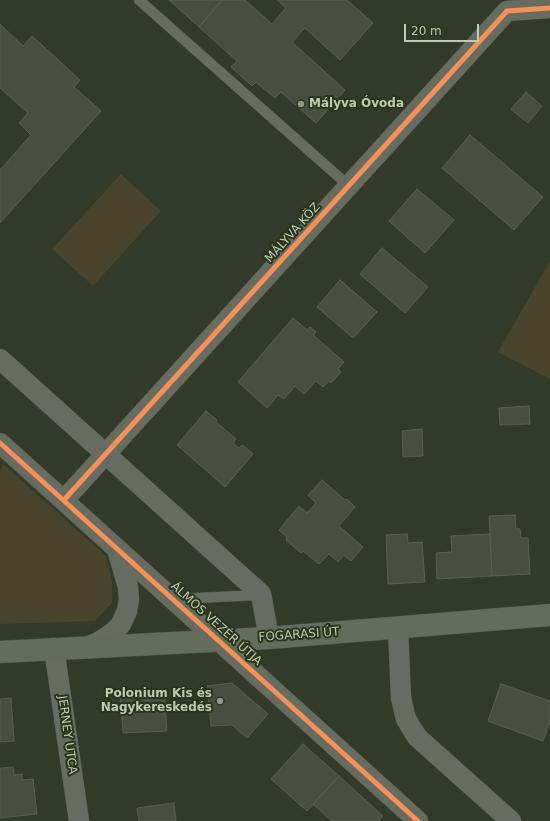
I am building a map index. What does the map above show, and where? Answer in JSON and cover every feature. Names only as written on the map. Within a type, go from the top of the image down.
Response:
[{"type":"main road","name":"FOGARASI ÚT","points":[[0,652],[269,638],[550,615]]},
{"type":"street","name":"MÁLYVA KÖZ","points":[[64,500],[105,453],[349,186],[501,5],[550,8]]},
{"type":"street","points":[[0,359],[261,594],[269,638]]},
{"type":"street","name":"ÁLMOS VEZÉR ÚTJA","points":[[0,443],[418,821]]},
{"type":"street","points":[[86,647],[97,643],[114,632],[121,624],[127,611],[129,600],[128,587],[118,549]]},
{"type":"street","points":[[398,627],[402,698],[406,719],[418,737],[512,821]]},
{"type":"street","name":"JERNEY UTCA","points":[[54,648],[79,821]]},
{"type":"lane","points":[[139,0],[349,186]]},
{"type":"lane","points":[[174,599],[261,594]]},
{"type":"shaded area","points":[[121,174],[161,211],[93,286],[52,249]]},
{"type":"shaded area","points":[[550,261],[550,379],[498,352]]},
{"type":"shaded area","points":[[3,464],[106,556],[112,581],[112,603],[95,621],[0,624],[0,471]]},
{"type":"building","points":[[169,0],[222,0],[199,27]]},
{"type":"building","points":[[222,0],[245,0],[272,24],[286,8],[277,0],[347,0],[373,23],[340,60],[305,28],[292,42],[345,90],[316,123],[281,92],[275,98],[256,82],[252,86],[231,67],[237,61],[199,27]]},
{"type":"building","points":[[0,24],[23,46],[32,36],[80,80],[74,87],[101,111],[0,223],[0,170],[31,135],[19,123],[28,113],[0,88]]},
{"type":"building","points":[[526,92],[542,106],[528,123],[511,109]]},
{"type":"building","points":[[470,135],[543,197],[514,230],[442,168]]},
{"type":"building","points":[[417,189],[454,220],[425,253],[389,221]]},
{"type":"building","points":[[382,248],[428,287],[405,313],[360,274]]},
{"type":"building","points":[[340,280],[377,312],[353,338],[317,307]]},
{"type":"building","points":[[293,318],[307,330],[310,327],[316,332],[313,335],[344,362],[338,369],[341,372],[331,383],[329,381],[323,387],[316,381],[304,394],[295,386],[284,399],[278,395],[267,408],[238,382]]},
{"type":"building","points":[[529,406],[530,424],[500,425],[499,408]]},
{"type":"building","points":[[206,411],[217,420],[216,422],[236,439],[233,443],[239,448],[242,445],[253,454],[225,487],[177,445]]},
{"type":"building","points":[[422,429],[423,456],[403,457],[402,431]]},
{"type":"building","points":[[322,480],[355,507],[339,526],[363,547],[351,561],[344,555],[338,562],[329,554],[319,564],[303,551],[301,553],[286,540],[287,537],[279,530],[299,506],[307,513],[316,503],[308,495]]},
{"type":"building","points":[[515,515],[516,529],[520,529],[521,538],[528,538],[530,574],[492,576],[489,516]]},
{"type":"building","points":[[407,534],[408,543],[422,542],[425,582],[388,584],[386,535]]},
{"type":"building","points":[[490,534],[492,576],[437,579],[436,553],[452,552],[451,536]]},
{"type":"building","points":[[232,683],[268,714],[247,738],[232,725],[211,726],[207,686]]},
{"type":"building","points":[[501,684],[550,701],[550,722],[543,741],[488,721]]},
{"type":"building","points":[[164,689],[167,731],[123,733],[120,691]]},
{"type":"building","points":[[11,698],[14,741],[0,742],[0,699]]},
{"type":"building","points":[[303,744],[339,776],[307,811],[271,779]]},
{"type":"building","points":[[13,767],[14,775],[22,774],[22,780],[33,779],[37,814],[0,818],[0,768]]},
{"type":"building","points":[[339,776],[383,816],[378,821],[332,821],[313,804]]},
{"type":"building","points":[[174,803],[176,821],[139,821],[137,808]]},
{"type":"cycle path","points":[[64,500],[507,11],[550,8]]},
{"type":"cycle path","points":[[0,443],[418,821]]},
{"type":"place","name":"Mályva Óvoda","points":[[301,104]]},
{"type":"place","name":"Polonium Kis és Nagykereskedés","points":[[220,701]]}]
